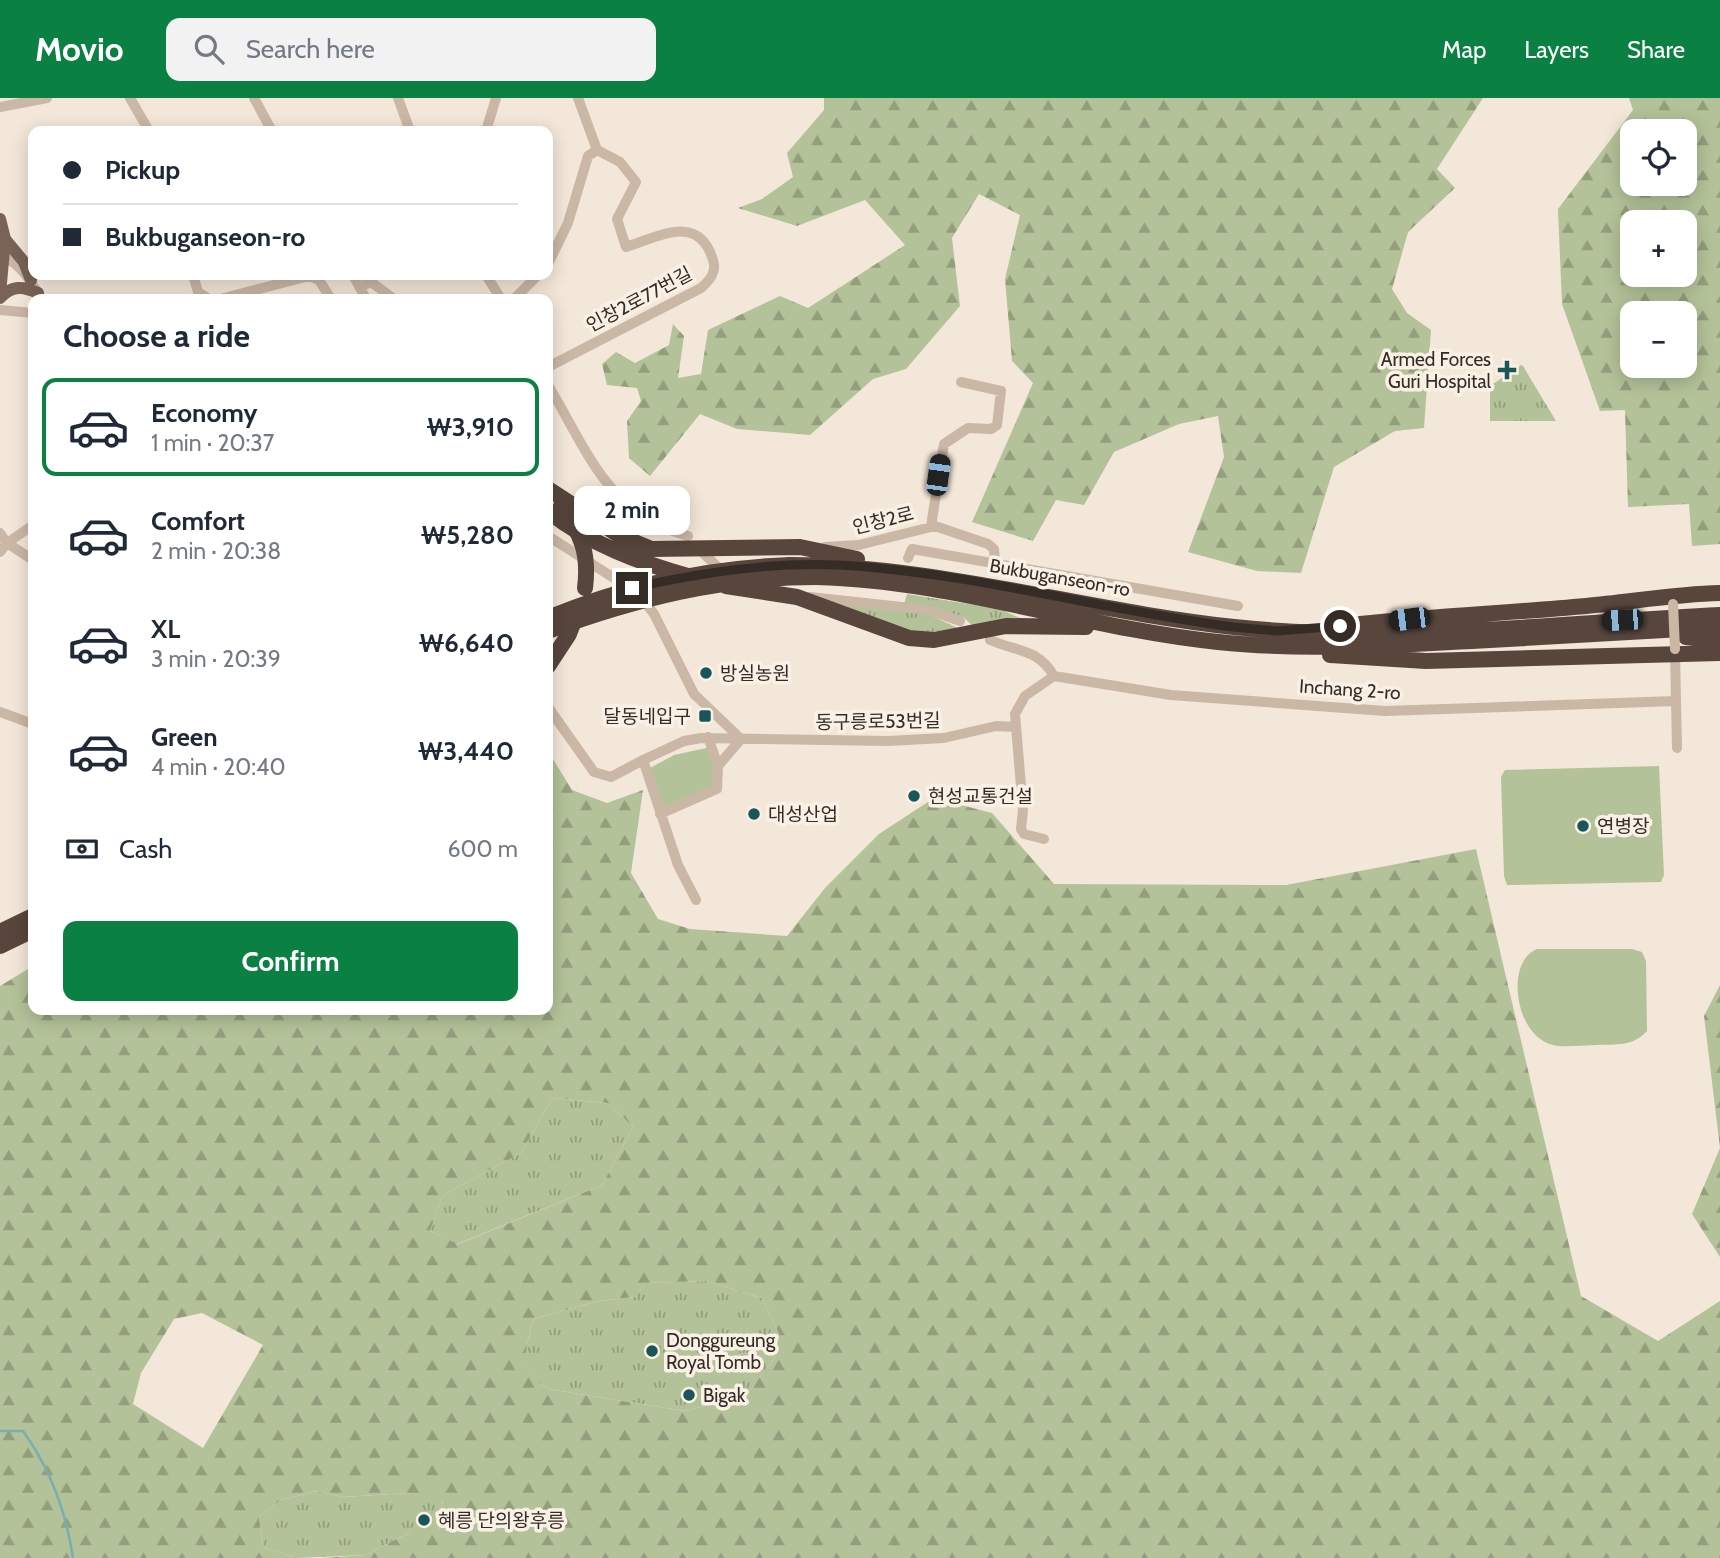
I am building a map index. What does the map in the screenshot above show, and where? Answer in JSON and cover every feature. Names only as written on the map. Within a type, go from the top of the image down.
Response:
[{"type":"highway","points":[[553,492],[622,537],[651,549],[803,548],[997,587]]},
{"type":"highway","points":[[553,507],[570,519],[583,543],[587,566],[585,588],[569,634],[553,658]]},
{"type":"highway","points":[[553,507],[601,544],[655,567],[709,583],[797,597],[909,638],[934,640],[1006,626],[1126,628]]},
{"type":"highway","name":"Bukbuganseon-ro","points":[[553,616],[589,601],[644,585],[753,566],[790,565],[884,569],[1183,620],[1277,631],[1408,633],[1720,615]]},
{"type":"highway","name":"Bukbuganseon-ro","points":[[553,629],[615,606],[686,589],[774,577],[816,577],[879,580],[942,590],[1126,628],[1258,645],[1393,644],[1590,634]]},
{"type":"highway","points":[[1277,631],[1720,593]]},
{"type":"highway","points":[[1590,634],[1720,627]]},
{"type":"highway","points":[[1590,634],[1720,640]]},
{"type":"highway","points":[[1258,645],[1309,654],[1426,661],[1675,652],[1720,653]]},
{"type":"highway","points":[[0,932],[28,918]]},
{"type":"highway","points":[[0,946],[28,932]]},
{"type":"main road","points":[[0,219],[5,239],[0,296]]},
{"type":"main road","points":[[5,239],[24,262],[28,272]]},
{"type":"main road","points":[[0,296],[15,287],[34,294]]},
{"type":"street","points":[[0,107],[47,98]]},
{"type":"street","points":[[130,98],[146,126]]},
{"type":"street","points":[[254,98],[269,126]]},
{"type":"street","points":[[398,98],[408,126]]},
{"type":"street","points":[[488,126],[496,98]]},
{"type":"street","points":[[553,254],[568,223],[588,156],[597,150],[578,98]]},
{"type":"street","name":"인창2로77번길","points":[[553,364],[701,288],[714,273],[715,263],[707,243],[693,233],[673,232],[626,247],[617,219],[636,181],[620,162],[597,150]]},
{"type":"street","points":[[2,256],[28,278]]},
{"type":"street","points":[[239,294],[294,280]]},
{"type":"street","points":[[356,280],[365,294]]},
{"type":"street","points":[[360,287],[375,280]]},
{"type":"street","points":[[519,294],[533,280]]},
{"type":"street","points":[[32,281],[39,294]]},
{"type":"street","points":[[371,282],[387,294]]},
{"type":"street","points":[[0,310],[28,313]]},
{"type":"street","name":"인창2로","points":[[931,526],[944,444],[968,428],[994,428],[997,425],[1001,391],[961,382]]},
{"type":"street","points":[[553,393],[608,486],[650,523],[688,536]]},
{"type":"street","name":"인창2로","points":[[803,548],[859,545],[931,526],[941,526],[989,544],[993,549],[995,562]]},
{"type":"street","points":[[2,543],[28,528]]},
{"type":"street","points":[[553,539],[639,594],[654,614],[694,694],[741,739],[718,766]]},
{"type":"street","points":[[2,543],[28,557]]},
{"type":"street","name":"인창2로","points":[[908,558],[912,549],[1238,606]]},
{"type":"street","points":[[704,554],[712,565],[732,576],[784,590],[797,597],[902,600],[960,621]]},
{"type":"street","points":[[1673,599],[1677,748]]},
{"type":"street","points":[[990,640],[1034,654],[1044,660],[1054,676],[1019,703],[1016,727],[1023,810],[1021,832],[1044,839]]},
{"type":"street","name":"Inchang 2-ro","points":[[1054,676],[1171,695],[1385,711],[1676,701]]},
{"type":"street","points":[[0,712],[28,722]]},
{"type":"street","name":"동구릉로53번길","points":[[553,714],[594,772],[611,778],[684,741],[712,737],[925,740],[996,726],[1016,727]]},
{"type":"street","points":[[660,814],[718,789],[718,766],[712,737],[722,735],[720,720]]},
{"type":"street","points":[[643,760],[678,865],[696,900]]},
{"type":"green space","points":[[824,98],[1483,98],[1437,169],[1455,188],[1408,232],[1392,289],[1407,313],[1431,330],[1424,428],[1395,431],[1334,467],[1301,573],[1257,571],[1188,552],[1224,457],[1218,416],[1179,424],[1114,452],[1084,505],[1056,500],[1033,541],[972,522],[1033,383],[1012,361],[1005,279],[1020,215],[979,194],[952,238],[960,306],[906,369],[873,379],[810,435],[737,429],[700,414],[650,476],[629,458],[627,421],[641,401],[637,388],[607,385],[602,364],[616,352],[635,363],[669,345],[673,324],[684,336],[678,378],[701,374],[708,330],[780,296],[808,308],[905,245],[865,200],[797,226],[738,208],[762,199],[793,177],[787,153],[824,110]]},
{"type":"green space","points":[[1629,98],[1720,98],[1720,544],[1692,546],[1689,504],[1628,507],[1625,410],[1600,411],[1562,304],[1558,209],[1620,127],[1620,196],[1697,196],[1697,119],[1626,119],[1633,110]]},
{"type":"green space","points":[[1521,365],[1556,421],[1490,421],[1490,386]]},
{"type":"green space","points":[[907,594],[1000,609],[1022,619],[974,627],[963,617],[904,604]]},
{"type":"green space","points":[[839,604],[928,614],[960,629],[914,634]]},
{"type":"green space","points":[[709,748],[717,784],[661,810],[648,769],[674,755]]},
{"type":"green space","points":[[553,759],[572,790],[607,803],[643,790],[631,873],[658,919],[690,929],[787,936],[825,888],[879,834],[934,798],[992,813],[1054,884],[1286,885],[1476,849],[1581,1296],[1658,1341],[1720,1301],[1720,1558],[321,1558],[365,1555],[411,1532],[438,1532],[443,1501],[408,1493],[343,1497],[317,1491],[281,1500],[259,1517],[263,1547],[297,1558],[0,1558],[0,986],[28,969],[28,1015],[553,1015]],"holes":[[[552,1098],[608,1103],[633,1127],[602,1185],[458,1244],[430,1231],[443,1195],[521,1153]],[[706,1281],[762,1298],[779,1334],[776,1356],[746,1395],[685,1411],[554,1390],[534,1379],[529,1371],[526,1352],[534,1319],[598,1301],[635,1297],[645,1283]],[[202,1313],[263,1345],[203,1448],[133,1404],[141,1373],[174,1319]]]},
{"type":"green space","name":"연병장","points":[[1659,766],[1664,875],[1661,882],[1507,885],[1504,876],[1501,777],[1505,770]]},
{"type":"green space","points":[[1537,949],[1632,949],[1642,952],[1646,961],[1647,1031],[1636,1040],[1618,1044],[1563,1046],[1540,1039],[1522,1014],[1518,998],[1521,968],[1527,956]]},
{"type":"green space","points":[[1720,985],[1720,1148],[1704,1016]]},
{"type":"green space","points":[[552,1098],[608,1103],[633,1127],[602,1185],[457,1244],[430,1231],[443,1195],[521,1153]]},
{"type":"green space","points":[[1720,1148],[1720,1257],[1692,1214]]},
{"type":"green space","points":[[706,1281],[762,1298],[779,1334],[776,1356],[746,1395],[685,1411],[554,1390],[533,1379],[528,1371],[526,1352],[534,1319],[598,1301],[635,1297],[645,1283]]},
{"type":"green space","points":[[317,1491],[343,1497],[408,1493],[443,1500],[438,1532],[411,1532],[365,1555],[297,1558],[263,1547],[259,1517],[281,1500]]},
{"type":"waterway","points":[[0,1431],[23,1431],[42,1461],[61,1507],[73,1558]]},
{"type":"place","name":"Armed Forces Guri Hospital","points":[[1507,370]]},
{"type":"place","name":"방실농원","points":[[706,673]]},
{"type":"place","name":"달동네입구","points":[[705,716]]},
{"type":"place","name":"현성교통건설","points":[[914,796]]},
{"type":"place","name":"대성산업","points":[[754,814]]},
{"type":"place","name":"연병장","points":[[1583,826]]},
{"type":"place","name":"Donggureung Royal Tomb","points":[[652,1351]]},
{"type":"place","name":"Bigak","points":[[689,1395]]},
{"type":"place","name":"혜릉 단의왕후릉","points":[[424,1520]]},
{"type":"route","points":[[632,588],[753,566],[837,565],[884,569],[1233,627],[1277,631],[1340,626]]}]
